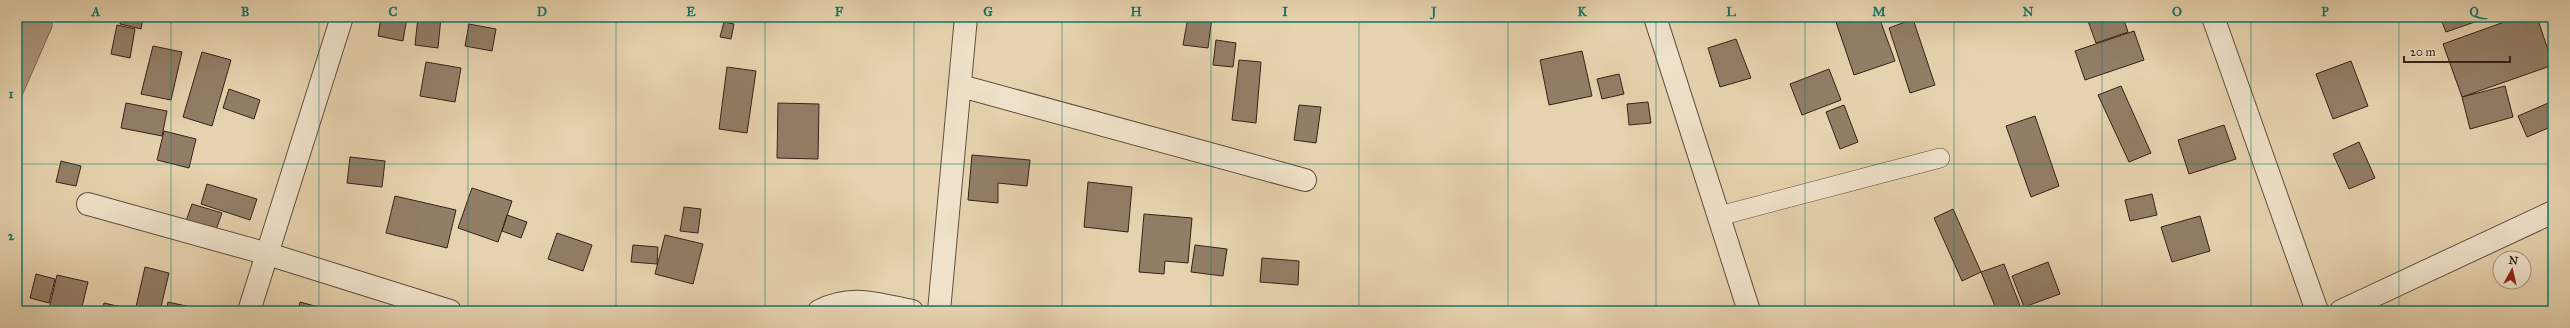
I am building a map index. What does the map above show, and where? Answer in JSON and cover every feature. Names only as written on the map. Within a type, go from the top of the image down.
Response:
[{"type":"street","points":[[249,311],[342,17]]},
{"type":"street","points":[[939,311],[961,86],[966,17]]},
{"type":"street","points":[[1655,17],[1749,311]]},
{"type":"street","points":[[2213,17],[2317,311]]},
{"type":"street","points":[[961,86],[1305,180]]},
{"type":"street","points":[[88,204],[268,254],[450,311]]},
{"type":"street","points":[[2341,311],[2553,212]]},
{"type":"street","points":[[819,311],[834,303],[856,300],[912,311]]},
{"type":"lane","points":[[1719,216],[1940,158]]},
{"type":"shaded area","points":[[17,17],[52,17],[52,27],[17,107]]},
{"type":"building","points":[[122,17],[143,17],[141,29],[120,24]]},
{"type":"building","points":[[381,17],[407,17],[403,41],[378,36]]},
{"type":"building","points":[[418,17],[441,17],[438,48],[415,45]]},
{"type":"building","points":[[1188,17],[1212,17],[1208,48],[1183,45]]},
{"type":"building","points":[[1852,17],[1879,17],[1895,61],[1854,75],[1836,22]]},
{"type":"building","points":[[2099,17],[2123,17],[2128,32],[2096,43],[2088,21]]},
{"type":"building","points":[[2440,17],[2489,17],[2446,32]]},
{"type":"building","points":[[2518,17],[2537,17],[2553,65],[2462,97],[2443,44]]},
{"type":"building","points":[[1913,19],[1935,85],[1910,93],[1889,28]]},
{"type":"building","points":[[724,22],[734,24],[731,39],[720,37]]},
{"type":"building","points":[[469,24],[496,29],[492,51],[465,46]]},
{"type":"building","points":[[117,25],[135,29],[130,58],[111,54]]},
{"type":"building","points":[[2134,31],[2144,60],[2085,80],[2075,51]]},
{"type":"building","points":[[1736,39],[1751,78],[1720,87],[1708,48]]},
{"type":"building","points":[[1216,40],[1236,43],[1233,67],[1213,65]]},
{"type":"building","points":[[153,46],[182,52],[171,100],[141,94]]},
{"type":"building","points":[[1582,51],[1592,96],[1549,105],[1540,60]]},
{"type":"building","points":[[202,52],[231,60],[212,126],[183,117]]},
{"type":"building","points":[[1239,60],[1261,62],[1256,123],[1232,120]]},
{"type":"building","points":[[2351,61],[2368,106],[2333,119],[2316,74]]},
{"type":"building","points":[[426,62],[461,68],[455,102],[420,96]]},
{"type":"building","points":[[727,67],[756,71],[747,133],[719,129]]},
{"type":"building","points":[[1829,69],[1841,100],[1802,115],[1790,84]]},
{"type":"building","points":[[1619,74],[1624,94],[1602,99],[1597,79]]},
{"type":"building","points":[[2121,86],[2151,153],[2129,162],[2098,95]]},
{"type":"building","points":[[2505,86],[2513,117],[2470,129],[2462,97]]},
{"type":"building","points":[[229,89],[260,100],[254,119],[223,108]]},
{"type":"building","points":[[2553,101],[2553,126],[2527,137],[2518,116]]},
{"type":"building","points":[[1648,102],[1651,123],[1629,125],[1627,104]]},
{"type":"building","points":[[126,103],[167,111],[162,136],[121,128]]},
{"type":"building","points":[[778,103],[819,104],[818,159],[777,158]]},
{"type":"building","points":[[1299,105],[1321,107],[1316,143],[1294,140]]},
{"type":"building","points":[[1844,105],[1858,142],[1840,149],[1826,112]]},
{"type":"building","points":[[2035,116],[2059,186],[2031,197],[2006,126]]},
{"type":"building","points":[[2224,125],[2236,159],[2189,174],[2178,140]]},
{"type":"building","points":[[164,131],[196,139],[189,168],[157,160]]},
{"type":"building","points":[[2359,142],[2375,178],[2349,189],[2333,154]]},
{"type":"building","points":[[972,155],[1030,160],[1027,186],[998,183],[998,203],[968,200]]},
{"type":"building","points":[[350,157],[385,161],[382,187],[347,183]]},
{"type":"building","points":[[61,161],[81,166],[76,186],[56,182]]},
{"type":"building","points":[[1088,182],[1132,187],[1128,232],[1084,227]]},
{"type":"building","points":[[207,184],[257,199],[250,220],[201,204]]},
{"type":"building","points":[[472,188],[512,201],[498,242],[458,228]]},
{"type":"building","points":[[2152,194],[2157,215],[2130,221],[2125,200]]},
{"type":"building","points":[[395,196],[456,210],[447,248],[386,233]]},
{"type":"building","points":[[192,204],[222,213],[216,230],[186,221]]},
{"type":"building","points":[[684,207],[701,209],[698,233],[680,231]]},
{"type":"building","points":[[1953,209],[1981,272],[1962,281],[1934,218]]},
{"type":"building","points":[[1144,214],[1192,218],[1188,263],[1165,261],[1164,274],[1139,272]]},
{"type":"building","points":[[507,215],[527,222],[521,238],[502,231]]},
{"type":"building","points":[[2200,216],[2210,251],[2172,262],[2161,227]]},
{"type":"building","points":[[557,233],[592,245],[583,271],[548,259]]},
{"type":"building","points":[[665,235],[703,244],[693,284],[655,274]]},
{"type":"building","points":[[633,245],[658,247],[657,264],[631,262]]},
{"type":"building","points":[[1195,245],[1227,249],[1223,276],[1191,272]]},
{"type":"building","points":[[1262,258],[1299,261],[1298,285],[1260,282]]},
{"type":"building","points":[[2048,262],[2060,294],[2024,307],[2012,276]]},
{"type":"building","points":[[2004,264],[2022,311],[1997,311],[1981,272]]},
{"type":"building","points":[[145,267],[169,273],[160,311],[135,311]]},
{"type":"building","points":[[36,274],[55,279],[49,303],[30,298]]},
{"type":"building","points":[[57,275],[88,282],[81,311],[49,309]]},
{"type":"building","points":[[168,302],[209,311],[166,311]]},
{"type":"building","points":[[300,302],[333,311],[298,311]]},
{"type":"building","points":[[104,303],[134,310],[134,311],[102,311]]},
{"type":"building","points":[[1210,306],[1237,308],[1236,311],[1209,311]]}]
